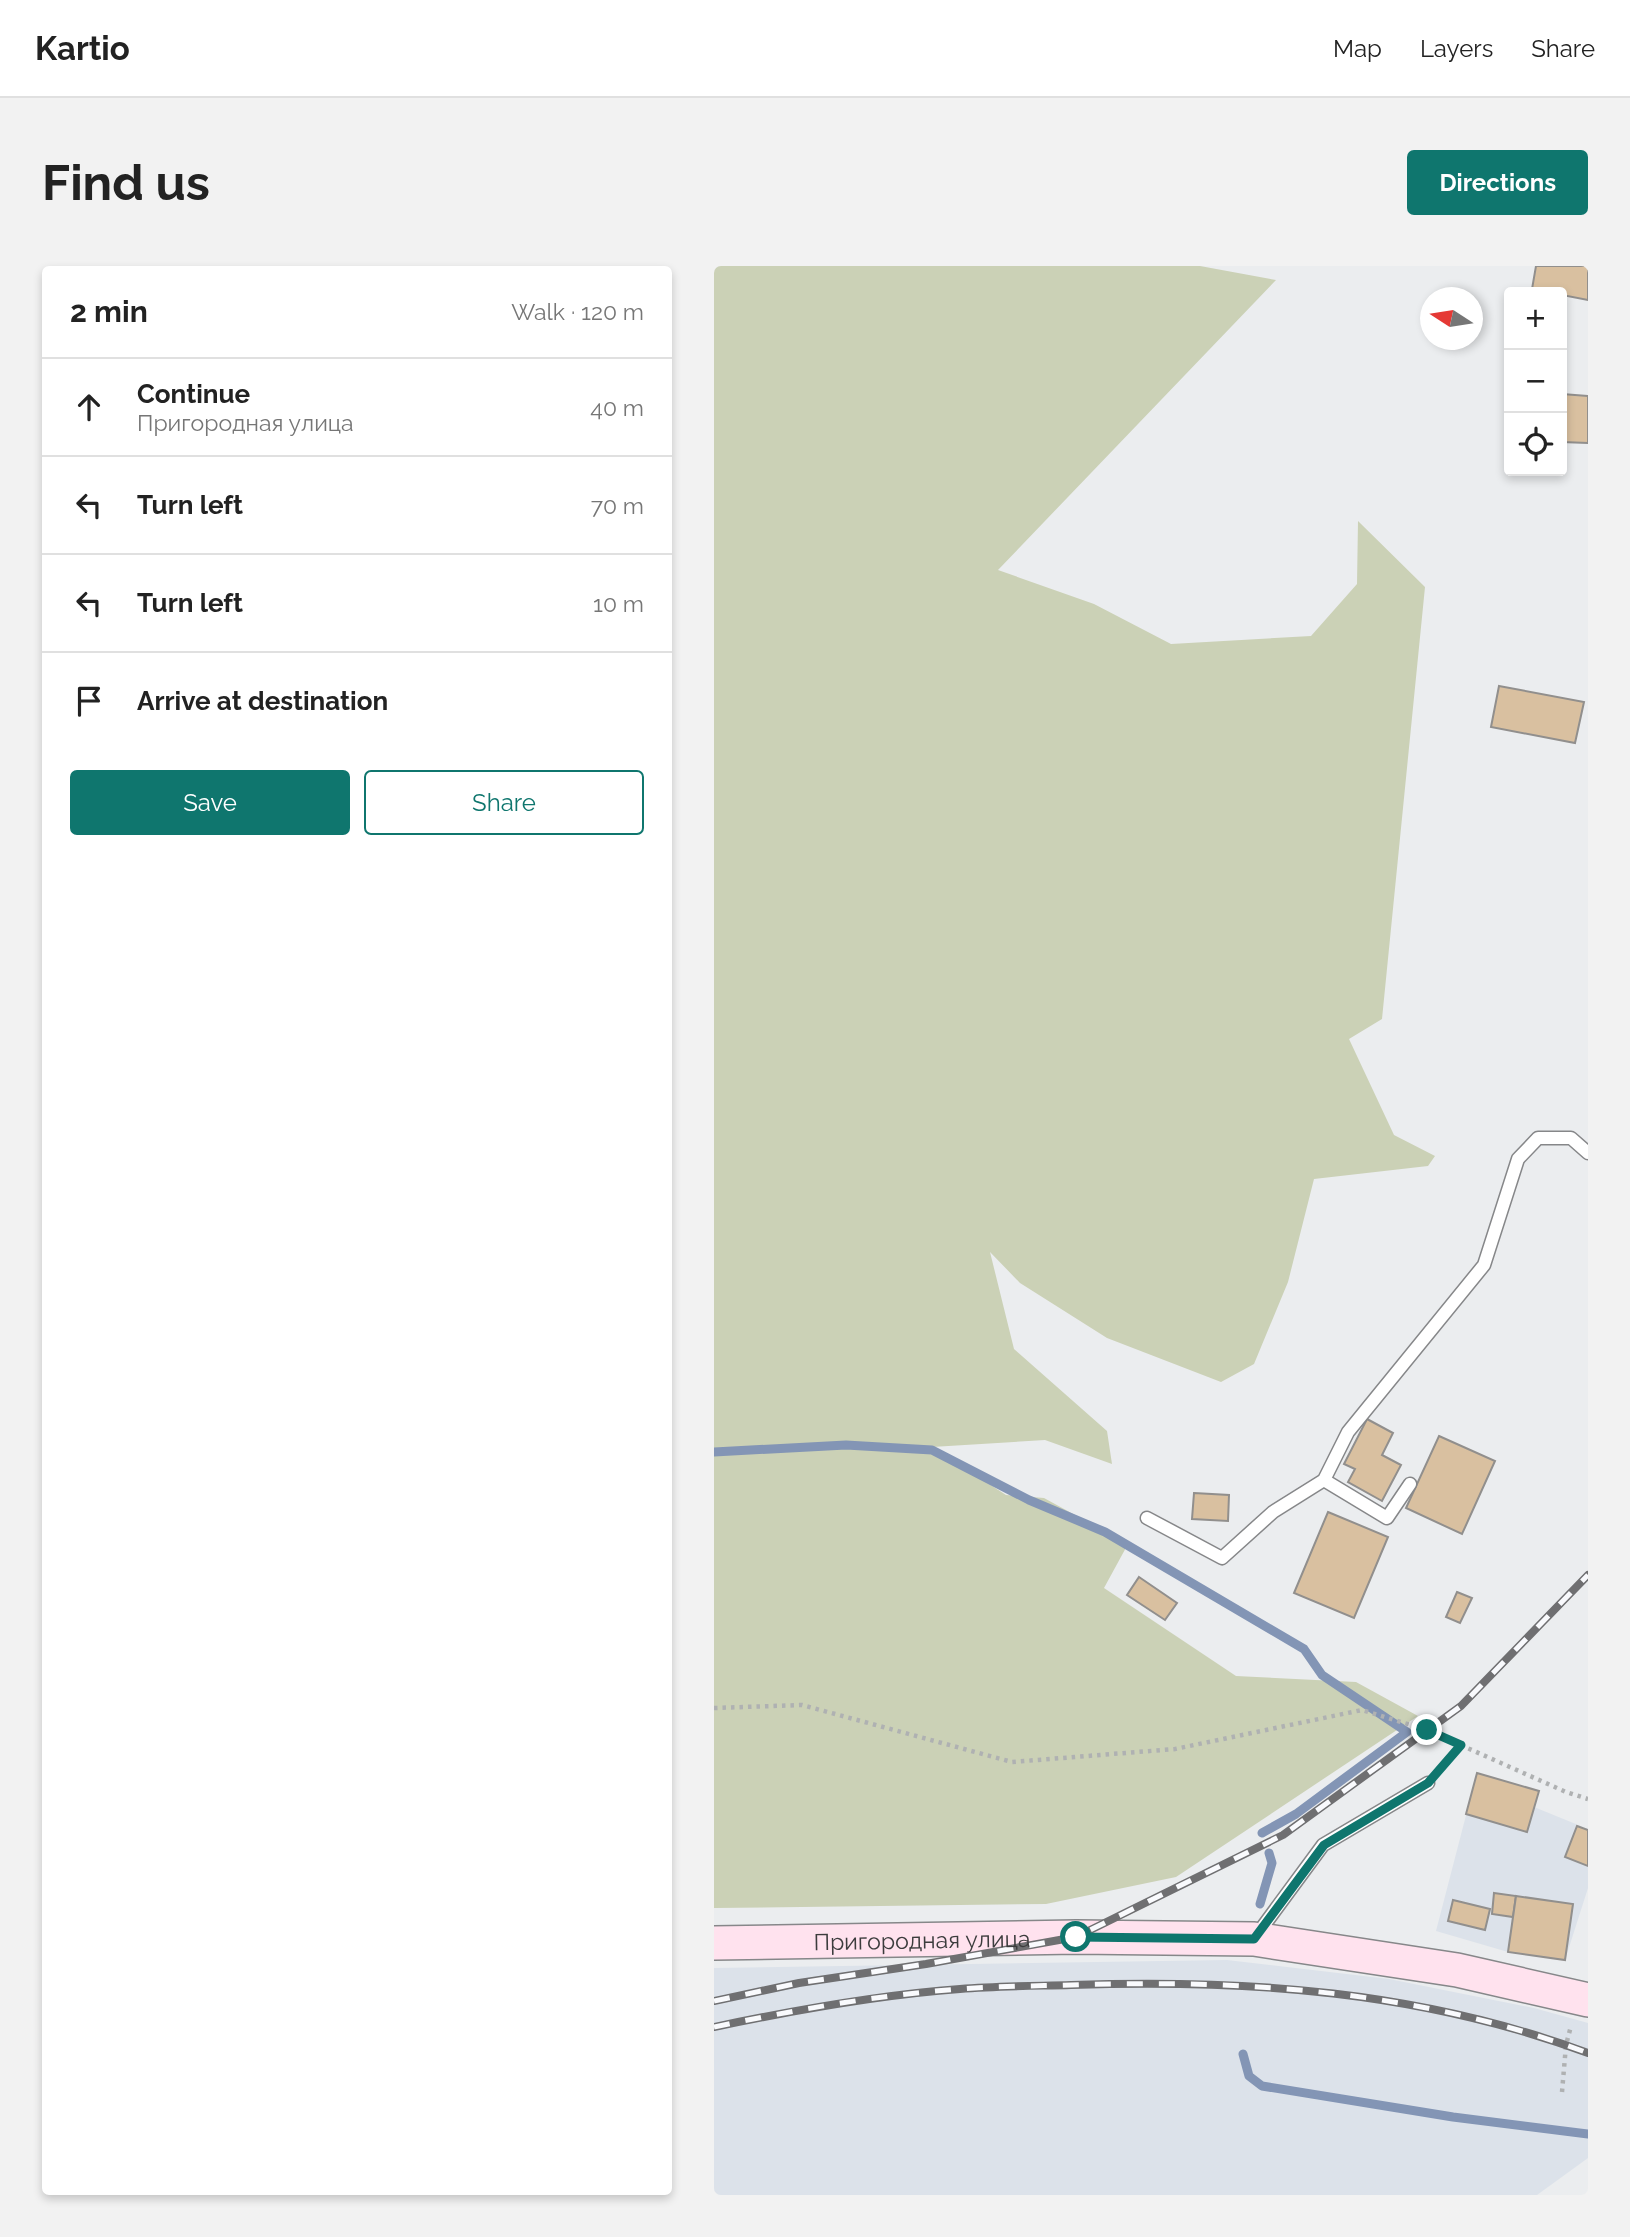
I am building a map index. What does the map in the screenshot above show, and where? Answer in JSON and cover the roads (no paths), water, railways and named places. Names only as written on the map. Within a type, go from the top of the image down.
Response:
[{"type":"main road","name":"Пригородная улица","points":[[714,1943],[1076,1937],[1254,1939],[1457,1970],[1584,1999]]},
{"type":"lane","points":[[1147,1518],[1222,1558],[1273,1512],[1324,1480],[1348,1432],[1484,1265],[1518,1159],[1538,1138],[1571,1138],[1588,1153]]},
{"type":"lane","points":[[1324,1480],[1387,1518],[1410,1484]]},
{"type":"lane","points":[[1254,1939],[1324,1845],[1428,1783]]},
{"type":"waterway","points":[[714,1452],[846,1445],[932,1450],[1029,1500],[1105,1532],[1304,1649],[1322,1675],[1407,1732],[1296,1814],[1262,1833]]},
{"type":"waterway","points":[[1260,1904],[1272,1863],[1269,1853]]},
{"type":"waterway","points":[[1243,2054],[1249,2076],[1262,2086],[1453,2117],[1588,2134]]},
{"type":"railway","points":[[714,2001],[799,1983],[1076,1937],[1283,1835],[1461,1706],[1588,1575]]},
{"type":"railway","points":[[714,2027],[836,2004],[974,1988],[1203,1984],[1333,1994],[1398,2003],[1462,2015],[1588,2053]]}]
